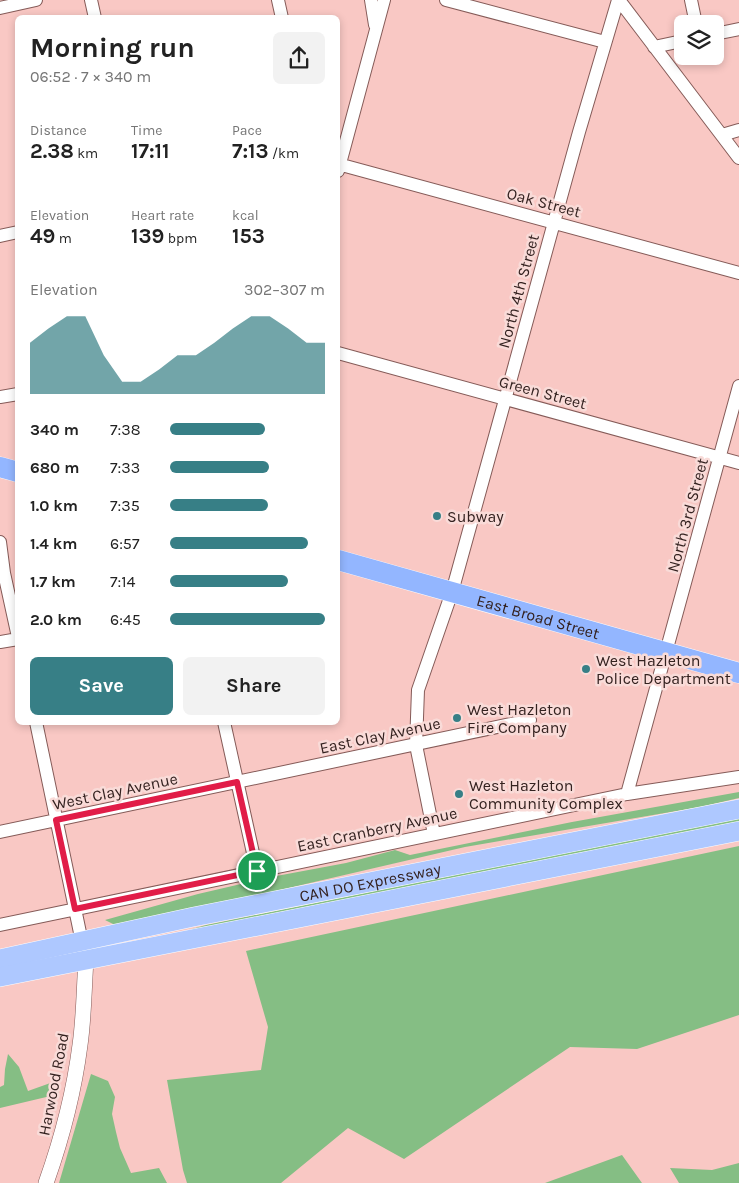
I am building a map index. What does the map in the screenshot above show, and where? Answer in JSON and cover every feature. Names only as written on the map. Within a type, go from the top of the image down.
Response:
[{"type":"highway","points":[[0,467],[15,471]]},
{"type":"highway","name":"East Broad Street","points":[[340,561],[739,673]]},
{"type":"main road","name":"CAN DO Expressway","points":[[0,977],[192,917],[739,809]]},
{"type":"main road","name":"CAN DO Expressway","points":[[0,959],[84,951],[739,831]]},
{"type":"street","points":[[0,8],[36,0]]},
{"type":"street","points":[[91,0],[94,15]]},
{"type":"street","points":[[278,0],[281,15]]},
{"type":"street","points":[[372,0],[376,33]]},
{"type":"street","points":[[340,159],[384,0]]},
{"type":"street","points":[[446,0],[605,42]]},
{"type":"street","points":[[618,0],[739,158]]},
{"type":"street","name":"North 4th Street","points":[[434,834],[416,745],[418,690],[452,592],[554,222],[618,0]]},
{"type":"street","points":[[690,0],[694,15]]},
{"type":"street","points":[[724,32],[739,29]]},
{"type":"street","points":[[654,47],[674,43]]},
{"type":"street","points":[[722,135],[739,130]]},
{"type":"street","name":"Oak Street","points":[[340,167],[554,222],[739,273]]},
{"type":"street","points":[[0,236],[15,233]]},
{"type":"street","name":"Green Street","points":[[340,354],[739,463]]},
{"type":"street","name":"North 3rd Street","points":[[627,794],[739,386]]},
{"type":"street","points":[[0,397],[15,394]]},
{"type":"street","points":[[0,542],[4,573],[15,624]]},
{"type":"street","points":[[0,642],[15,639]]},
{"type":"street","name":"East Clay Avenue","points":[[237,782],[530,720]]},
{"type":"street","points":[[37,725],[84,951]]},
{"type":"street","points":[[225,725],[257,871]]},
{"type":"street","name":"East Cranberry Avenue","points":[[0,926],[627,794],[739,777]]},
{"type":"street","name":"West Clay Avenue","points":[[0,832],[237,782]]},
{"type":"street","name":"Harwood Road","points":[[46,1183],[58,1150],[73,1091],[81,1043],[84,951]]},
{"type":"green space","points":[[739,792],[739,798],[700,807],[465,847],[224,903],[115,925],[105,920],[198,894],[271,877],[346,863],[395,850],[410,855],[572,822]]},
{"type":"green space","points":[[739,817],[739,822],[171,935],[206,925]]},
{"type":"green space","points":[[739,846],[739,1015],[637,1049],[570,1047],[404,1159],[348,1128],[281,1183],[187,1183],[167,1080],[261,1070],[268,1027],[246,951]]},
{"type":"green space","points":[[8,1054],[19,1067],[28,1091],[56,1081],[59,1094],[0,1108],[0,1087],[4,1085]]},
{"type":"green space","points":[[91,1074],[108,1081],[115,1097],[112,1114],[120,1148],[131,1173],[159,1168],[167,1183],[59,1183]]},
{"type":"green space","points":[[622,1155],[642,1183],[545,1183]]},
{"type":"green space","points":[[739,1163],[739,1183],[679,1183],[670,1168],[712,1170]]},
{"type":"place","name":"Subway","points":[[437,516]]},
{"type":"place","name":"West Hazleton Police Department","points":[[586,669]]},
{"type":"place","name":"West Hazleton Fire Company","points":[[457,718]]},
{"type":"place","name":"West Hazleton Community Complex","points":[[459,794]]},
{"type":"route","points":[[237,782],[257,871],[75,909],[56,820],[237,782]]}]
